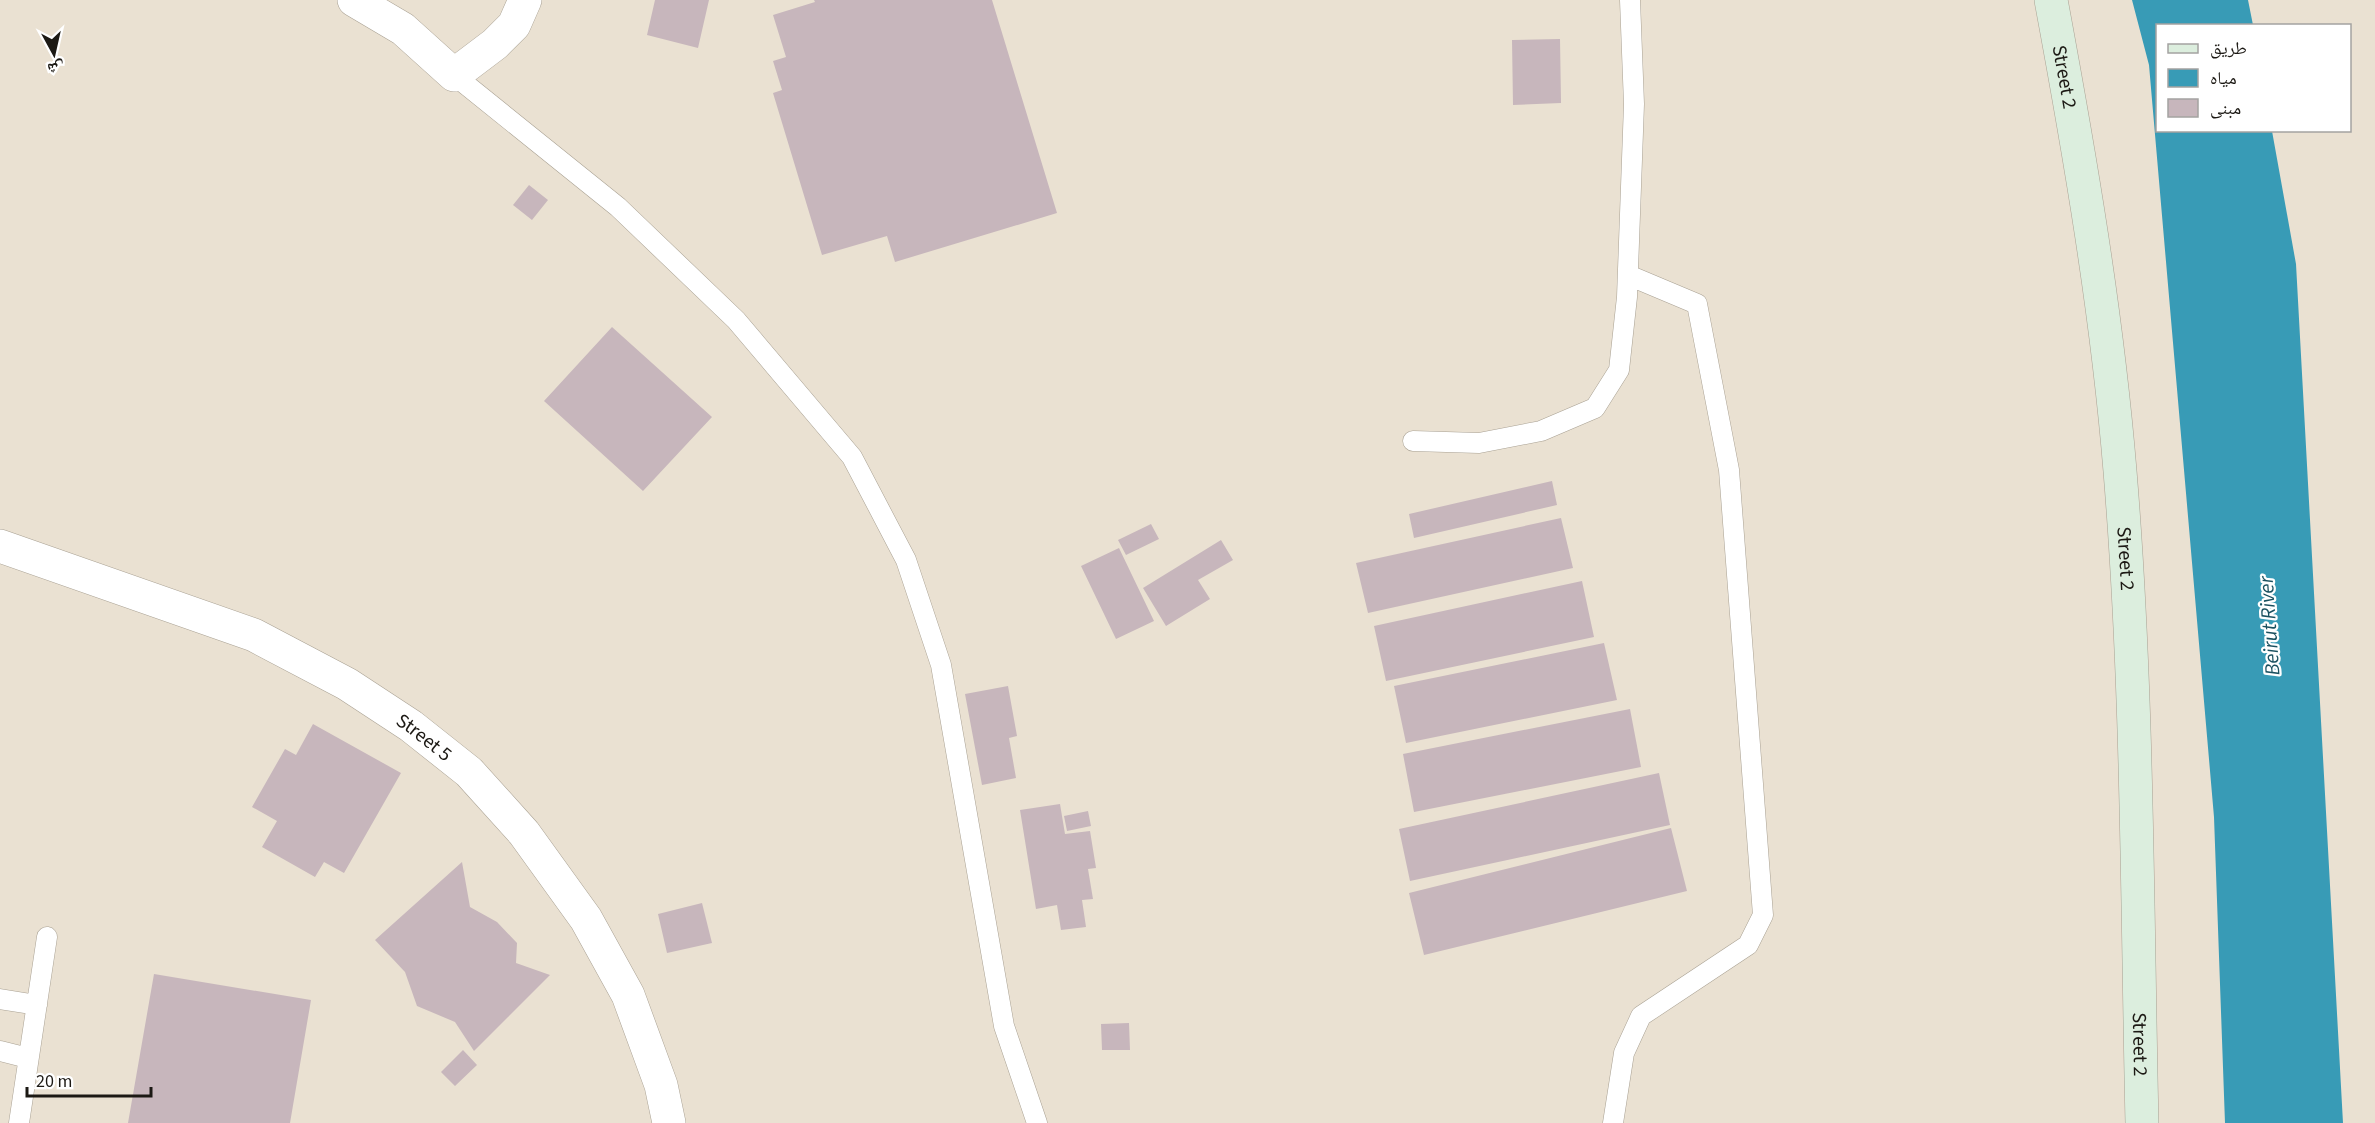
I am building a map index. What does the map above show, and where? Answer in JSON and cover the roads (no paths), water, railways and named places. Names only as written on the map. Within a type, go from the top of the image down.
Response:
[{"type":"street","points":[[354,0],[403,29],[454,75],[495,44],[514,24],[525,0]]},
{"type":"street","name":"Street 2","points":[[2051,0],[2075,126],[2120,470],[2132,654],[2142,1123]]},
{"type":"street","name":"Street 5","points":[[0,546],[254,635],[346,684],[411,726],[469,772],[524,833],[586,919],[628,995],[661,1085],[669,1123]]},
{"type":"lane","points":[[1413,441],[1479,443],[1541,430],[1595,408],[1619,370],[1628,275],[1634,104],[1629,0]]},
{"type":"lane","points":[[454,75],[618,207],[727,312],[852,457],[906,560],[941,665],[1004,1026],[1037,1123]]},
{"type":"lane","points":[[1613,1123],[1624,1053],[1641,1016],[1748,945],[1763,915],[1729,470],[1697,304],[1628,275]]},
{"type":"lane","points":[[18,1123],[48,937]]},
{"type":"lane","points":[[0,999],[37,1005]]},
{"type":"lane","points":[[0,1051],[28,1058]]},
{"type":"water","name":"Beirut River","points":[[2132,0],[2248,0],[2253,24],[2156,24],[2156,132],[2272,132],[2296,264],[2343,1123],[2225,1123],[2214,817],[2149,65]]}]
